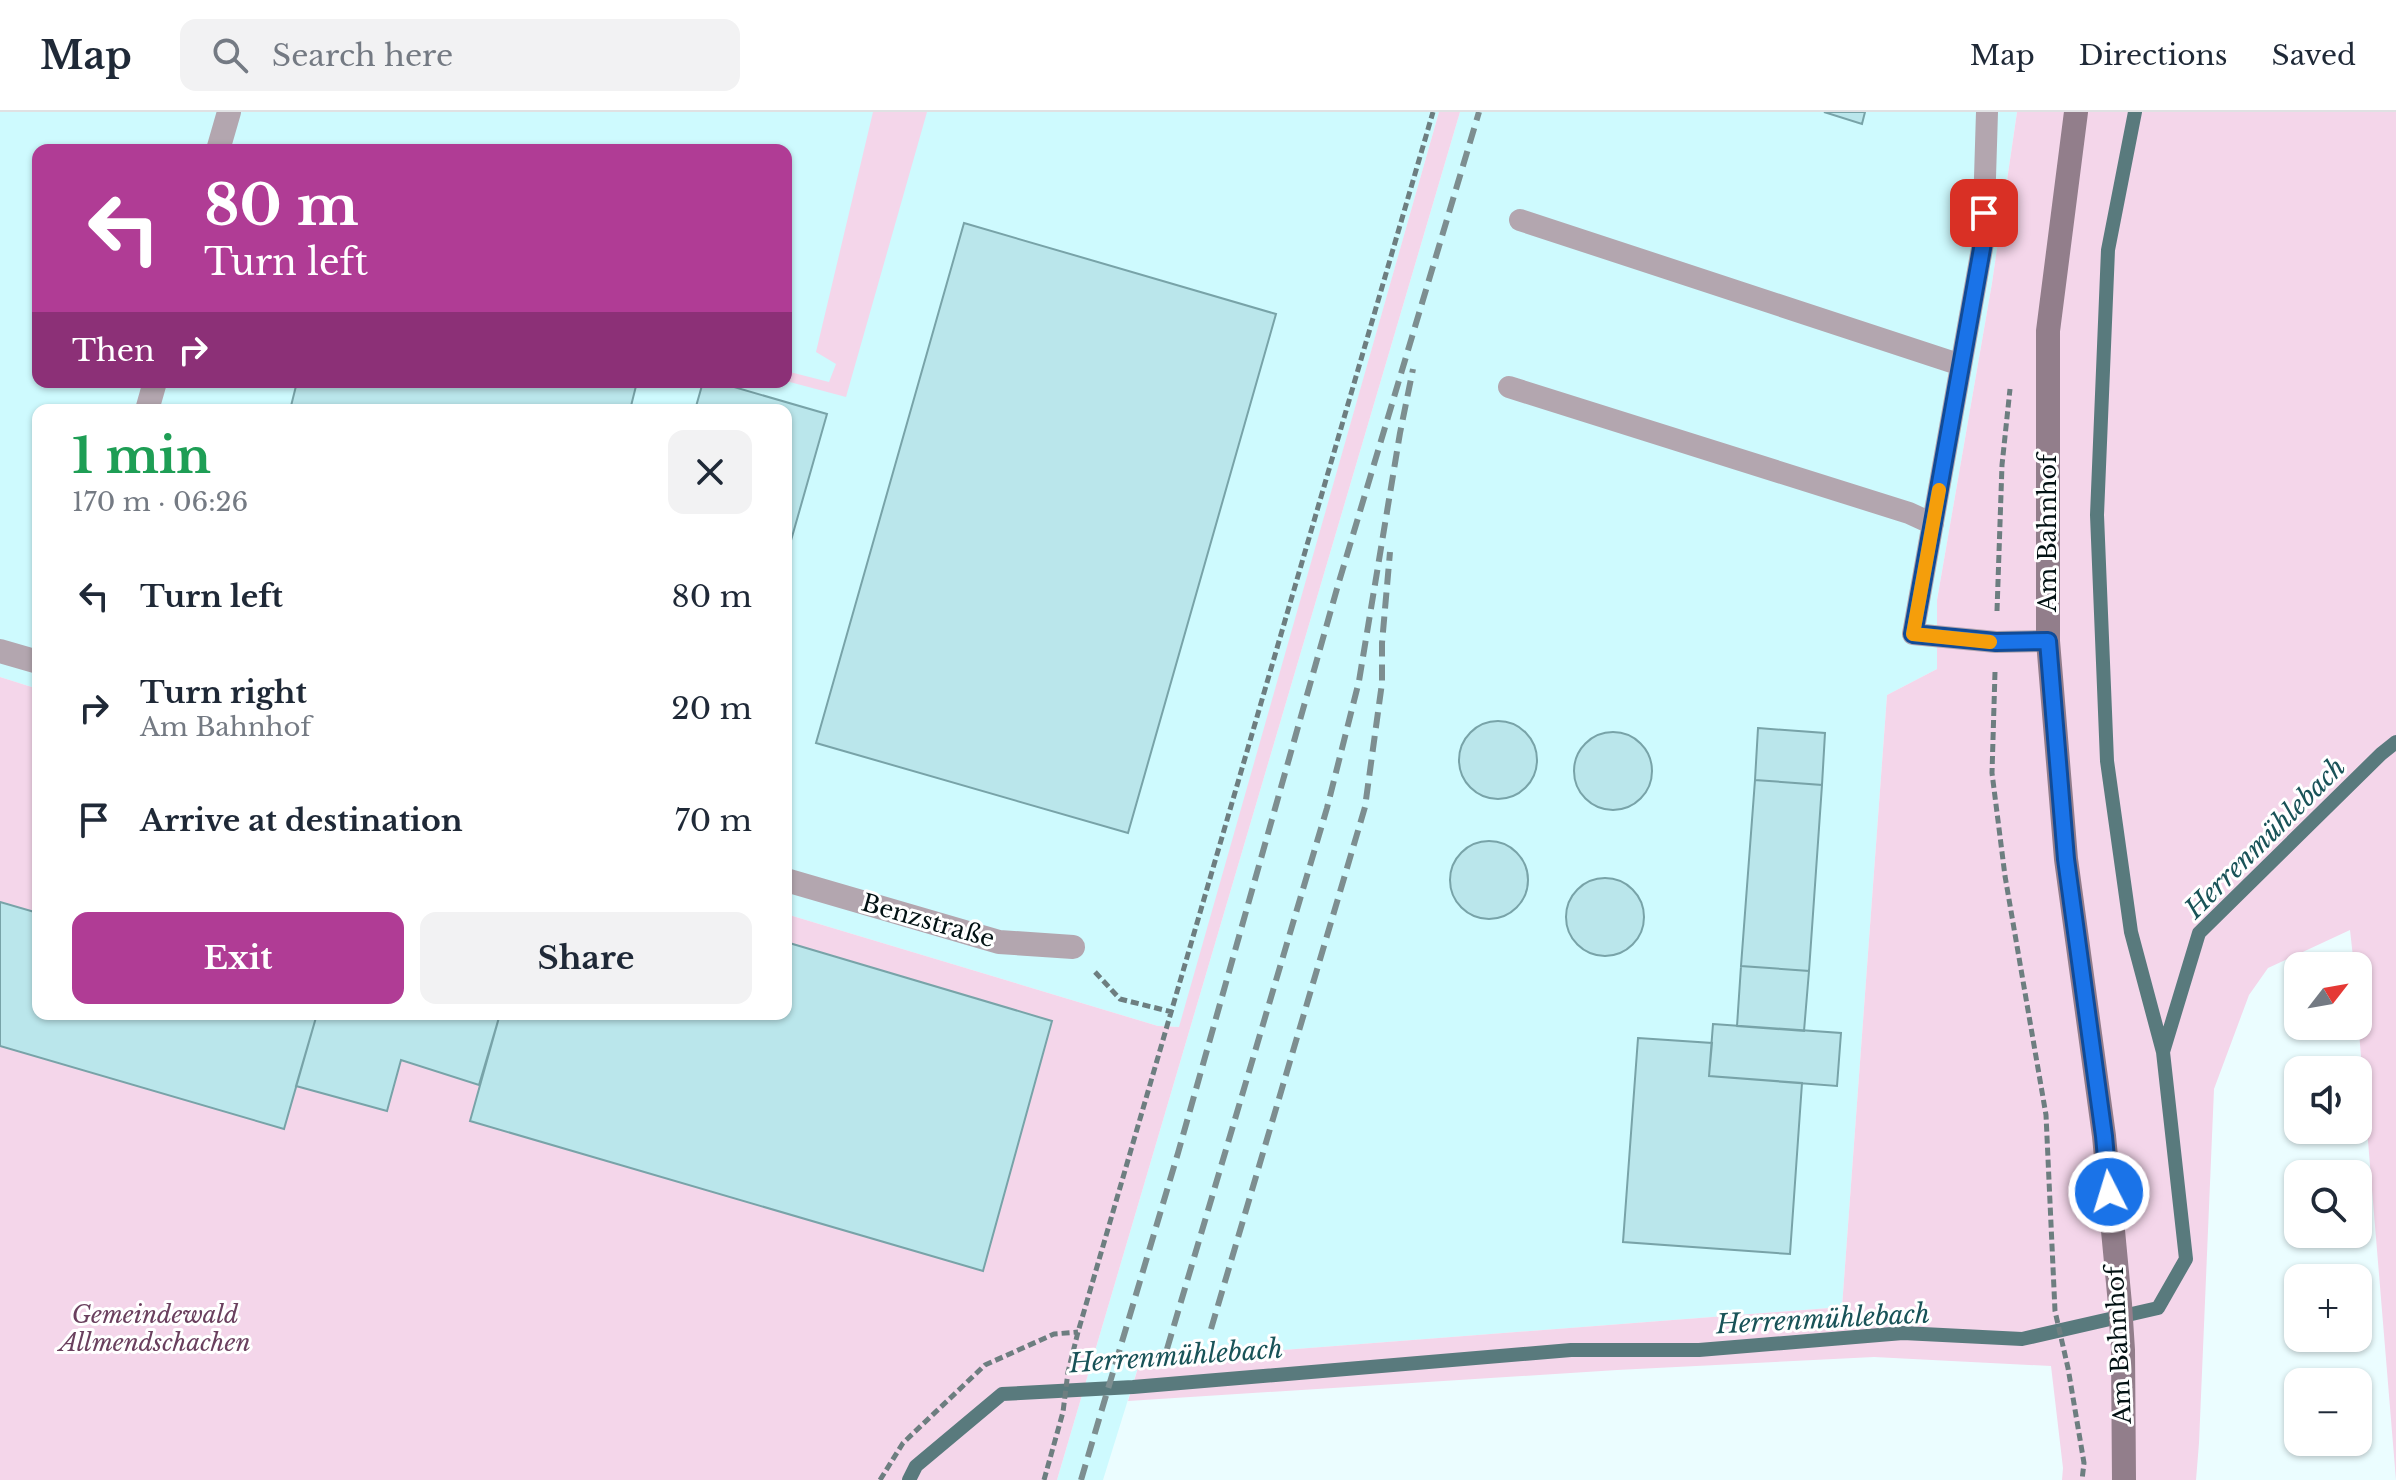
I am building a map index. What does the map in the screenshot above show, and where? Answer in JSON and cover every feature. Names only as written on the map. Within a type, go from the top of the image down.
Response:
[{"type":"main road","name":"Am Bahnhof","points":[[2076,112],[2048,331],[2048,641],[2066,859],[2104,1136],[2120,1304],[2124,1480]]},
{"type":"street","points":[[220,144],[229,112]]},
{"type":"street","points":[[0,651],[32,660]]},
{"type":"street","name":"Benzstraße","points":[[792,882],[999,942],[1073,947]]},
{"type":"lane","points":[[1987,112],[1983,243],[1913,634],[1996,642],[2048,641]]},
{"type":"lane","points":[[1520,220],[1961,365]]},
{"type":"lane","points":[[1509,387],[1909,513],[1933,524]]},
{"type":"path","points":[[1044,1480],[1063,1412],[1068,1372],[1078,1332],[1433,112]]},
{"type":"path","points":[[1996,642],[1992,773],[2005,876],[2046,1115],[2055,1311],[2084,1463],[2082,1480]]},
{"type":"path","points":[[1073,947],[1120,999],[1172,1013]]},
{"type":"path","points":[[880,1480],[903,1443],[985,1365],[1054,1334],[1078,1332]]},
{"type":"shaded area","points":[[0,112],[1439,112],[1180,1027],[1158,1026],[792,916],[792,404],[32,404],[32,687],[0,677]]},
{"type":"shaded area","points":[[1460,112],[2017,112],[1992,283],[1937,600],[1937,669],[1887,695],[1842,1307],[1140,1361],[1103,1480],[1057,1480]]},
{"type":"green space","points":[[873,112],[927,112],[846,397],[792,383],[792,373],[829,382],[836,364],[816,352]]},
{"type":"green space","name":"Gemeindewald Allmendschachen","points":[[1439,112],[1460,112],[1057,1480],[0,1480],[0,677],[32,687],[32,1020],[792,1020],[792,916],[1158,1026],[1179,1027]]},
{"type":"green space","points":[[2017,112],[2396,112],[2396,1480],[2372,1160],[2368,1144],[2372,1144],[2372,1056],[2361,1056],[2360,1040],[2372,1040],[2372,952],[2352,952],[2350,930],[2303,952],[2284,952],[2284,961],[2268,968],[2249,995],[2214,1089],[2196,1480],[2062,1480],[2051,1366],[1874,1357],[1128,1401],[1140,1361],[1842,1307],[1887,695],[1937,669],[1937,600],[1992,283]]},
{"type":"building","points":[[1824,112],[1865,112],[1862,124]]},
{"type":"building","points":[[964,223],[1276,314],[1128,833],[816,743]]},
{"type":"building","points":[[296,388],[636,388],[632,404],[292,404]]},
{"type":"building","points":[[701,388],[738,388],[827,414],[792,537],[792,404],[697,404]]},
{"type":"building","points":[[1498,721],[1513,724],[1526,732],[1534,745],[1537,760],[1534,775],[1526,788],[1513,796],[1498,799],[1483,796],[1470,788],[1462,775],[1459,760],[1462,745],[1470,732],[1483,724]]},
{"type":"building","points":[[1758,728],[1825,733],[1822,785],[1755,780]]},
{"type":"building","points":[[1613,732],[1628,735],[1641,743],[1649,756],[1652,771],[1649,786],[1641,799],[1628,807],[1613,810],[1598,807],[1585,799],[1577,786],[1574,771],[1577,756],[1585,743],[1598,735]]},
{"type":"building","points":[[1755,780],[1822,785],[1809,971],[1741,966]]},
{"type":"building","points":[[1489,841],[1504,844],[1517,852],[1525,865],[1528,880],[1525,895],[1517,908],[1504,916],[1489,919],[1474,916],[1461,908],[1453,895],[1450,880],[1453,865],[1461,852],[1474,844]]},
{"type":"building","points":[[1605,878],[1620,881],[1633,889],[1641,902],[1644,917],[1641,932],[1633,945],[1620,953],[1605,956],[1590,953],[1577,945],[1569,932],[1566,917],[1569,902],[1577,889],[1590,881]]},
{"type":"building","points":[[0,902],[32,911],[32,1020],[315,1020],[284,1129],[0,1046]]},
{"type":"building","points":[[792,944],[1052,1021],[983,1271],[470,1121],[498,1020],[792,1020]]},
{"type":"building","points":[[1741,966],[1809,971],[1804,1031],[1737,1026]]},
{"type":"building","points":[[315,1020],[498,1020],[479,1085],[401,1060],[387,1111],[296,1086]]},
{"type":"building","points":[[1713,1024],[1841,1033],[1837,1086],[1709,1076]]},
{"type":"building","points":[[1638,1038],[1712,1043],[1709,1076],[1802,1083],[1790,1254],[1623,1242]]},
{"type":"waterway","points":[[2135,112],[2108,250],[2097,515],[2107,761],[2131,932],[2163,1052]]},
{"type":"waterway","name":"Herrenmühlebach","points":[[909,1480],[916,1466],[1002,1394],[1133,1387],[1571,1350],[1699,1350],[1903,1333],[2022,1339],[2158,1308],[2186,1259],[2163,1052],[2199,933],[2396,742]]},
{"type":"railway","points":[[1081,1480],[1178,1153],[1338,585],[1479,112]]},
{"type":"railway","points":[[1167,1349],[1327,808],[1359,681],[1413,369]]},
{"type":"railway","points":[[1211,1329],[1365,807],[1382,683],[1382,643],[1390,552]]},
{"type":"slow traffic","points":[[1939,490],[1913,634],[1990,642]]},
{"type":"route","points":[[1984,213],[1983,243],[1913,634],[1996,642],[2048,641],[2066,859],[2109,1192]]}]
